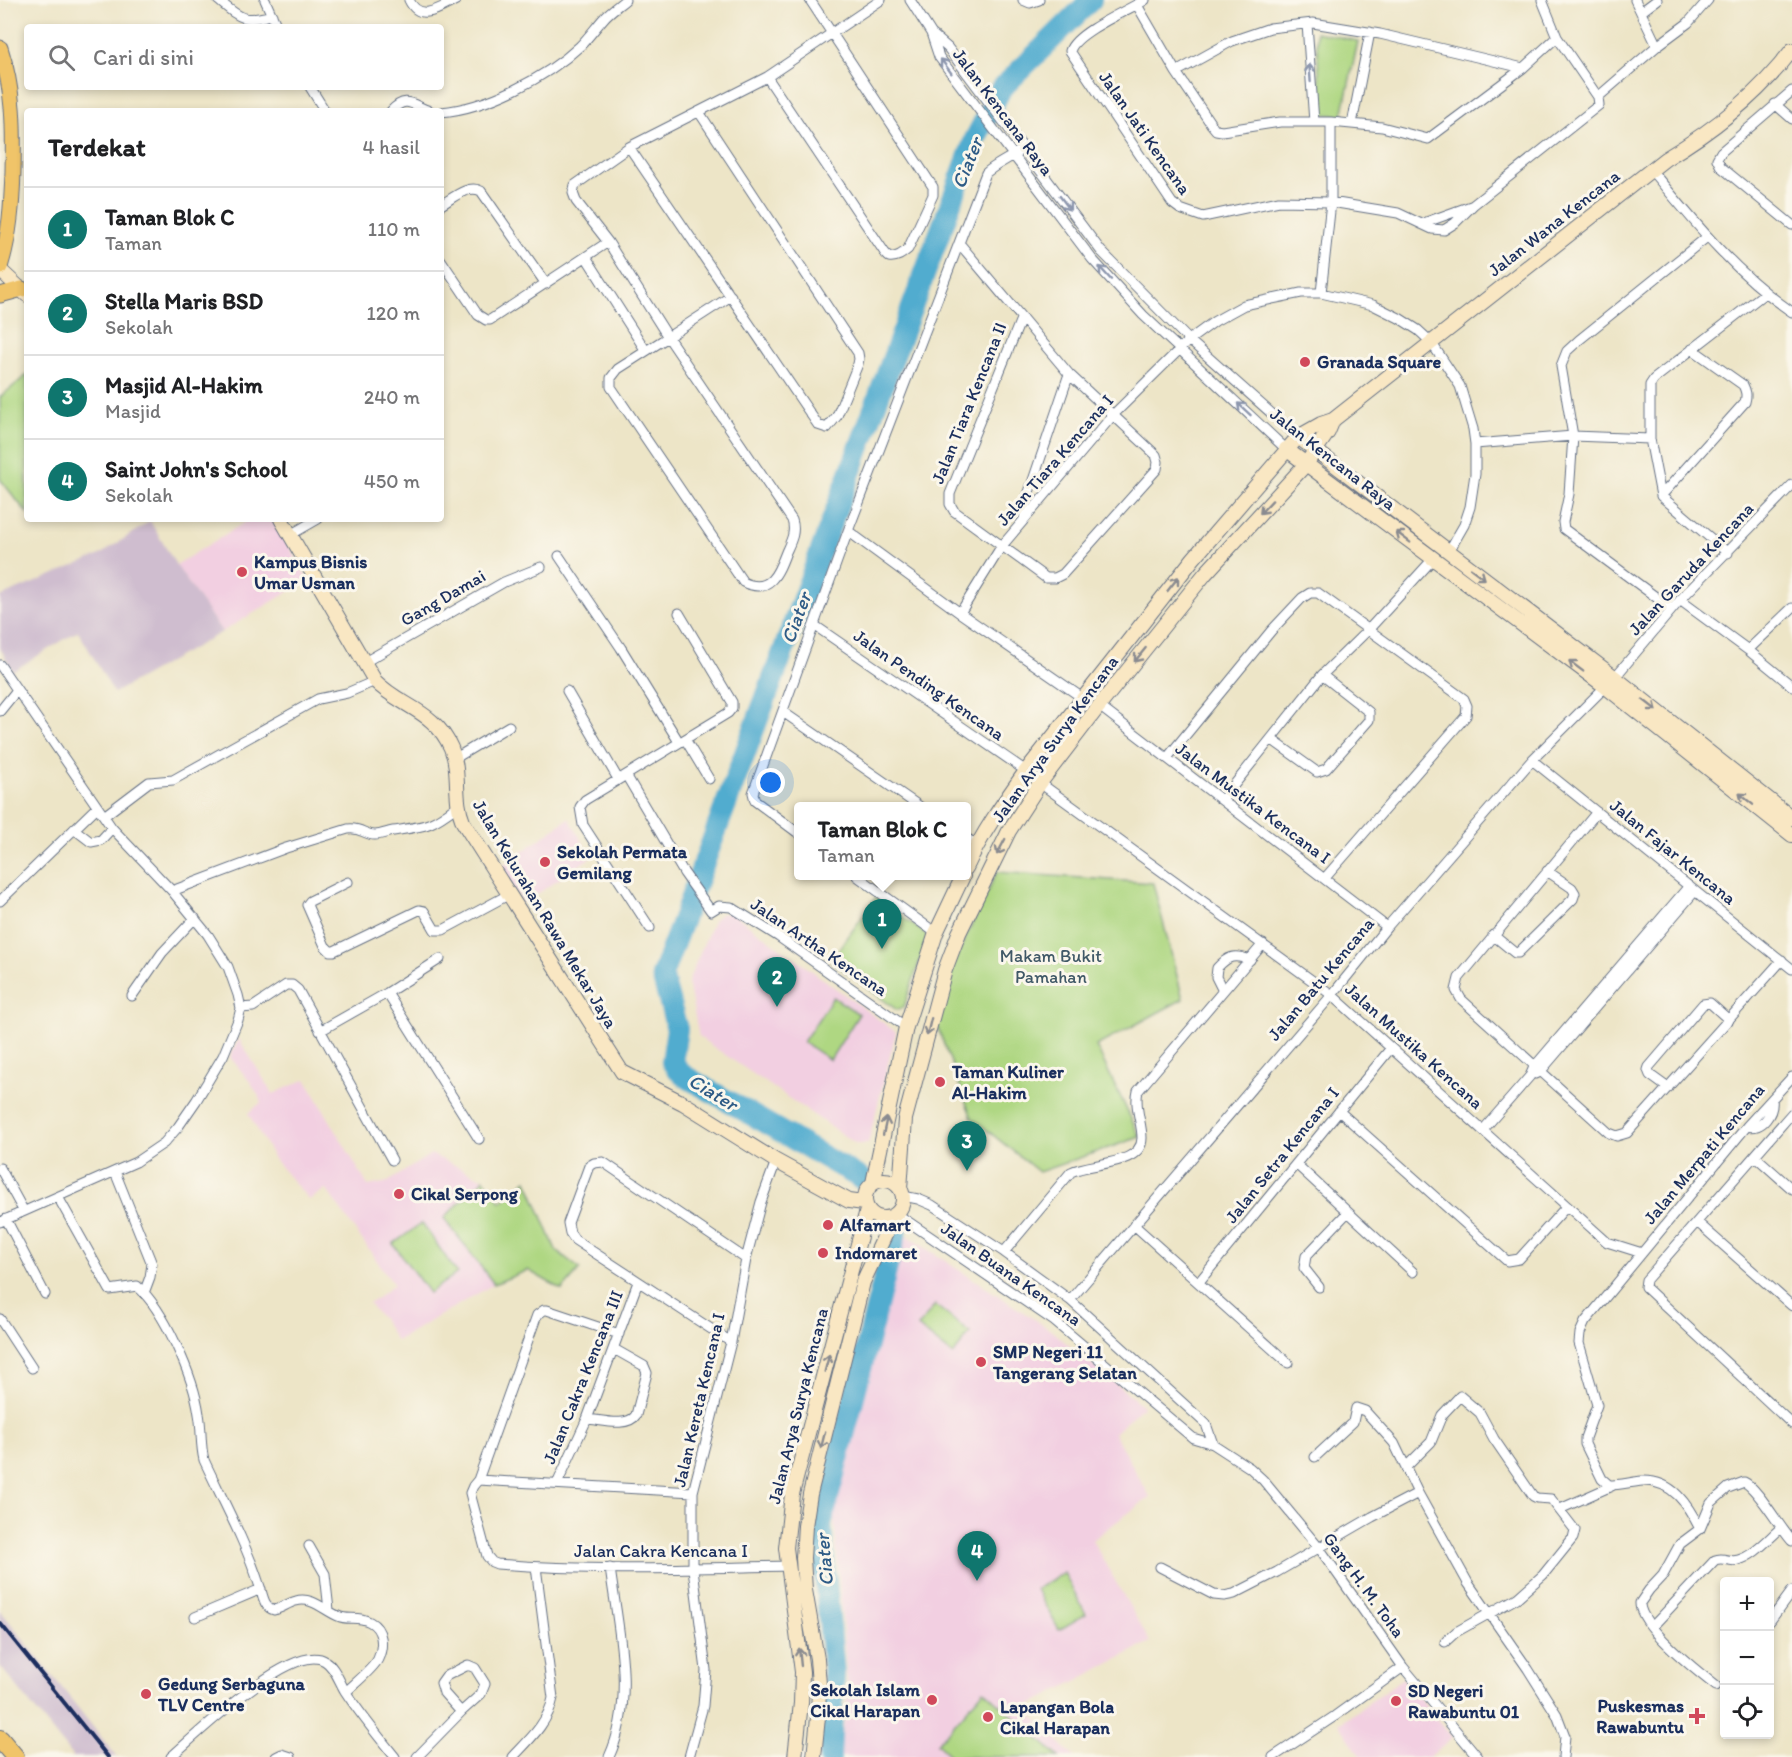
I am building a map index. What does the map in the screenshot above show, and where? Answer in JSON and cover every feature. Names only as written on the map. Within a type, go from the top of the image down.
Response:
[{"type":"highway","points":[[0,1739],[15,1757]]},
{"type":"main road","points":[[0,48],[14,117],[12,209],[9,237],[0,268]]},
{"type":"main road","points":[[0,295],[24,289]]},
{"type":"street","points":[[218,0],[238,17],[246,20],[272,15]]},
{"type":"street","points":[[265,0],[276,24]]},
{"type":"street","points":[[409,0],[415,9],[424,13],[430,13],[456,0]]},
{"type":"street","points":[[444,112],[457,111],[491,101],[525,84],[579,46],[606,16],[625,0]]},
{"type":"street","points":[[767,77],[885,253],[889,258],[902,254],[908,249],[933,195],[933,188],[810,0]]},
{"type":"street","points":[[731,296],[668,337],[618,369],[611,378],[611,387],[743,582],[752,586],[769,583],[778,574],[794,532],[792,520],[668,337],[608,242],[576,201],[574,190],[578,182],[629,147],[767,77],[881,0]]},
{"type":"street","name":"Jalan Kencana Raya","points":[[910,0],[931,33],[939,57],[1092,259],[1143,315],[1286,449],[1433,559],[1611,682],[1792,818]]},
{"type":"street","points":[[1023,0],[1030,3],[1039,0]]},
{"type":"street","points":[[1542,0],[1557,37],[1599,101]]},
{"type":"street","points":[[1635,0],[1657,46]]},
{"type":"street","points":[[1641,12],[1657,0]]},
{"type":"street","name":"Jalan Jati Kencana","points":[[1141,2],[1093,28],[1070,49],[1070,54],[1172,203],[1180,209],[1203,217],[1279,201],[1331,202],[1398,213],[1432,229],[1444,230],[1599,101],[1657,46],[1688,23],[1708,0]]},
{"type":"street","points":[[1141,2],[1176,72],[1216,130],[1222,131],[1280,122],[1331,122],[1382,127],[1428,139],[1523,68],[1557,37]]},
{"type":"street","points":[[1176,72],[1232,41],[1270,28],[1313,23],[1370,32],[1523,68]]},
{"type":"street","points":[[1306,24],[1314,122]]},
{"type":"street","points":[[1352,124],[1370,32]]},
{"type":"street","name":"Jalan Kencana Raya","points":[[931,33],[948,48],[1101,251],[1189,340],[1298,437],[1449,551],[1611,682],[1792,836]]},
{"type":"street","name":"Jalan Wana Kencana","points":[[1298,437],[1333,420],[1651,170],[1709,132],[1781,64],[1792,50]]},
{"type":"street","points":[[312,90],[323,108]]},
{"type":"street","points":[[1792,91],[1774,104],[1721,152],[1717,159],[1721,167],[1792,225]]},
{"type":"street","points":[[394,108],[406,101],[423,108]]},
{"type":"street","points":[[1774,104],[1792,119]]},
{"type":"street","points":[[629,147],[818,425],[827,428],[837,416],[858,364],[858,353],[699,111]]},
{"type":"street","points":[[1321,293],[1331,202],[1331,122]]},
{"type":"street","points":[[794,830],[755,801],[753,793],[848,531],[986,173],[1023,148]]},
{"type":"street","points":[[1651,170],[1707,237],[1765,293],[1792,312]]},
{"type":"street","points":[[444,203],[467,189],[477,188],[481,191],[546,284]]},
{"type":"street","name":"Jalan Jati Kencana","points":[[1421,224],[1473,205]]},
{"type":"street","points":[[1671,609],[1564,529],[1573,436],[1561,366],[1568,351],[1579,340],[1707,237]]},
{"type":"street","points":[[444,264],[478,315],[486,320],[494,318],[608,242]]},
{"type":"street","name":"Jalan Tiara Kencana II","points":[[959,243],[1069,374],[1156,455],[1157,469],[1063,574],[1055,578],[1046,578],[1001,547],[954,511],[950,504],[950,494],[1021,319]]},
{"type":"street","points":[[586,256],[646,351]]},
{"type":"street","points":[[0,268],[24,288]]},
{"type":"street","name":"Jalan Tiara Kencana I","points":[[960,613],[1001,547],[1113,415],[1179,349],[1215,321],[1244,305],[1301,293],[1321,293],[1373,305],[1409,324],[1431,342],[1460,386],[1468,409],[1475,444],[1475,474],[1470,507],[1464,525],[1449,551]]},
{"type":"street","points":[[1728,553],[1660,496],[1650,439],[1650,385],[1654,379],[1765,293]]},
{"type":"street","points":[[1660,496],[1745,402],[1746,390],[1743,385],[1692,349]]},
{"type":"street","points":[[1024,520],[1026,501],[1069,374]]},
{"type":"street","name":"Jalan Wana Kencana","points":[[1316,451],[1333,420]]},
{"type":"street","points":[[1475,444],[1573,436],[1650,439]]},
{"type":"street","name":"Jalan Arya Surya Kencana","points":[[971,842],[1193,559],[1298,437]]},
{"type":"street","name":"Jalan Arya Surya Kencana","points":[[901,1192],[905,1119],[945,970],[959,933],[1009,831],[1041,783],[1099,706],[1205,574],[1316,451]]},
{"type":"street","name":"Jalan Garuda Kencana","points":[[1611,682],[1671,609],[1792,485]]},
{"type":"street","name":"Jalan Kelurahan Rawa Mekar Jaya","points":[[283,522],[375,681],[388,692],[427,716],[445,736],[454,759],[457,806],[463,822],[622,1072],[683,1103],[776,1161],[849,1201],[866,1206]]},
{"type":"street","points":[[290,535],[313,522]]},
{"type":"street","points":[[848,531],[960,613],[1084,699]]},
{"type":"street","points":[[559,556],[709,779]]},
{"type":"street","points":[[1222,800],[1322,675],[1369,629],[1433,559]]},
{"type":"street","name":"Gang Damai","points":[[363,663],[504,582],[541,567]]},
{"type":"street","points":[[1167,758],[1271,631],[1302,598],[1310,593],[1318,592],[1464,699],[1467,706],[1466,716],[1325,878]]},
{"type":"street","points":[[1680,600],[1792,686]]},
{"type":"street","points":[[1748,650],[1792,608]]},
{"type":"street","points":[[650,928],[583,825],[580,807],[585,800],[728,713],[732,708],[732,702],[679,613]]},
{"type":"street","name":"Jalan Pending Kencana","points":[[814,625],[1041,783]]},
{"type":"street","points":[[0,665],[112,828],[172,891],[219,950],[228,967],[240,1008],[238,1020],[223,1056],[178,1127],[153,1152],[115,1172],[3,1220],[45,1294]]},
{"type":"street","points":[[1271,739],[1317,772],[1321,772],[1369,720],[1369,712],[1322,675]]},
{"type":"street","points":[[104,816],[149,782],[173,780],[318,699],[347,693],[375,681]]},
{"type":"street","name":"Jalan Batu Kencana","points":[[1070,1300],[1532,760],[1611,682]]},
{"type":"street","points":[[0,711],[17,690]]},
{"type":"street","points":[[567,691],[622,777]]},
{"type":"street","name":"Jalan Mustika Kencana I","points":[[1099,706],[1387,927]]},
{"type":"street","points":[[783,712],[912,802]]},
{"type":"street","points":[[454,759],[508,726]]},
{"type":"street","name":"Jalan Fajar Kencana","points":[[1532,760],[1792,969]]},
{"type":"street","name":"Jalan Artha Kencana","points":[[622,777],[689,882],[709,909],[719,906],[731,907],[779,937],[906,1028]]},
{"type":"street","name":"Jalan Mustika Kencana","points":[[1041,783],[1332,995],[1607,1242],[1642,1253]]},
{"type":"street","points":[[172,891],[286,848],[348,829],[356,828],[371,835],[378,835],[420,828],[441,818],[457,806]]},
{"type":"street","points":[[0,902],[97,807]]},
{"type":"street","points":[[1597,812],[1493,935],[1459,978],[1456,990],[1461,999],[1535,1072],[1609,1133],[1617,1136],[1627,1133],[1782,960]]},
{"type":"street","points":[[74,829],[91,842],[101,840],[112,828]]},
{"type":"street","points":[[1493,935],[1518,953],[1573,899],[1575,893],[1572,888],[1547,872]]},
{"type":"street","points":[[863,880],[936,933]]},
{"type":"street","points":[[873,1183],[888,1180],[895,1183],[901,1192],[903,1204],[896,1215],[887,1219],[879,1218],[866,1206],[868,1188],[873,1183],[906,1028],[936,933],[961,880]]},
{"type":"street","points":[[348,882],[308,905],[330,951],[419,910],[424,912],[435,930],[442,930],[508,895]]},
{"type":"street","points":[[1483,1130],[1692,888]]},
{"type":"street","points":[[132,996],[173,939],[195,918]]},
{"type":"street","points":[[1004,1252],[1071,1172],[1124,1159],[1137,1151],[1142,1138],[1136,1100],[1138,1091],[1263,944]]},
{"type":"street","points":[[1223,991],[1216,977],[1216,968],[1226,958],[1237,955],[1250,960]]},
{"type":"street","points":[[320,1030],[387,993],[440,959]]},
{"type":"street","points":[[240,1008],[253,1007],[286,985],[292,985],[298,990],[392,1160]]},
{"type":"street","points":[[387,993],[479,1139]]},
{"type":"street","points":[[1668,1088],[1650,1075],[1649,1067],[1703,1004],[1710,1003],[1729,1020]]},
{"type":"street","name":"Jalan Setra Kencana I","points":[[1199,1282],[1391,1048]]},
{"type":"street","name":"Jalan Merpati Kencana","points":[[1614,1485],[1602,1479],[1585,1444],[1597,1405],[1579,1343],[1580,1333],[1585,1322],[1747,1126],[1792,1077]]},
{"type":"street","points":[[1747,1126],[1756,1128],[1765,1119],[1771,1112],[1772,1099]]},
{"type":"street","points":[[1339,1111],[1507,1261],[1519,1259],[1567,1206]]},
{"type":"street","points":[[1792,1113],[1646,1280],[1647,1291],[1792,1424]]},
{"type":"street","points":[[1765,1119],[1777,1130]]},
{"type":"street","points":[[1755,1156],[1792,1189]]},
{"type":"street","points":[[731,1342],[638,1282],[576,1240],[570,1233],[568,1222],[589,1166],[599,1161],[746,1259]]},
{"type":"street","name":"Jalan Kereta Kencana I","points":[[689,1757],[703,1706],[706,1670],[693,1569],[693,1492],[731,1342],[746,1259],[761,1202],[776,1161]]},
{"type":"street","points":[[1296,1164],[1413,1272]]},
{"type":"street","points":[[0,1168],[23,1210]]},
{"type":"street","points":[[115,1172],[152,1264],[144,1293]]},
{"type":"street","name":"Jalan Buana Kencana","points":[[901,1192],[932,1205],[1004,1252],[1070,1300],[1206,1424],[1213,1443]]},
{"type":"street","points":[[58,1197],[110,1290],[134,1285],[140,1288],[161,1315],[182,1362],[199,1412],[200,1440],[204,1460],[264,1600],[271,1610],[303,1600],[340,1617],[354,1617],[369,1622],[381,1634],[378,1660],[346,1692]]},
{"type":"street","name":"Jalan Arya Surya Kencana","points":[[795,1757],[801,1703],[801,1672],[786,1548],[792,1494],[866,1206]]},
{"type":"street","points":[[1319,1287],[1304,1268],[1306,1256],[1348,1212]]},
{"type":"street","name":"Jalan Arya Surya Kencana","points":[[814,1757],[819,1684],[804,1577],[805,1526],[810,1494],[863,1282],[896,1215]]},
{"type":"street","name":"Jalan Buana Kencana","points":[[896,1215],[1054,1321],[1192,1438],[1213,1443]]},
{"type":"street","points":[[1697,1222],[1792,1306]]},
{"type":"street","points":[[1134,1225],[1288,1363]]},
{"type":"street","name":"Jalan Cakra Kencana III","points":[[557,1484],[587,1419],[638,1282]]},
{"type":"street","points":[[619,1334],[547,1310],[537,1315],[478,1480],[693,1492]]},
{"type":"street","points":[[0,1319],[32,1368]]},
{"type":"street","points":[[587,1419],[625,1422],[636,1415],[647,1373],[644,1366],[614,1349]]},
{"type":"street","points":[[1406,1467],[1431,1442],[1442,1414],[1460,1396],[1480,1413],[1494,1439],[1533,1496],[1551,1499],[1575,1530],[1573,1538],[1543,1575],[1517,1598],[1456,1632],[1445,1642]]},
{"type":"street","points":[[1315,1457],[1353,1422],[1356,1408],[1365,1411],[1381,1426],[1394,1443],[1418,1493],[1468,1583],[1557,1715],[1565,1736],[1563,1757]]},
{"type":"street","name":"Gang H. M. Toha","points":[[1213,1443],[1263,1480],[1320,1549],[1403,1667],[1478,1757]]},
{"type":"street","name":"Jalan Cakra Kencana I","points":[[478,1480],[471,1493],[488,1556],[492,1562],[497,1564],[536,1567],[693,1569],[787,1566]]},
{"type":"street","points":[[1560,1509],[1614,1485],[1646,1481],[1666,1487],[1687,1504],[1700,1529]]},
{"type":"street","points":[[1716,1686],[1691,1667],[1652,1628],[1641,1613],[1640,1603],[1663,1575],[1680,1544],[1700,1529],[1711,1503],[1728,1488],[1744,1482],[1753,1488],[1792,1541]]},
{"type":"street","points":[[1160,1567],[1214,1594],[1224,1596],[1234,1594],[1320,1549],[1372,1517],[1418,1493]]},
{"type":"street","points":[[1652,1628],[1715,1560],[1722,1558],[1736,1561],[1746,1557],[1781,1528]]},
{"type":"street","points":[[309,1546],[327,1579],[329,1610]]},
{"type":"street","points":[[513,1757],[547,1718],[553,1698],[536,1567]]},
{"type":"street","points":[[609,1757],[618,1734],[623,1711],[624,1687],[610,1568]]},
{"type":"street","points":[[195,1617],[261,1589]]},
{"type":"street","points":[[1774,1616],[1792,1591]]},
{"type":"street","points":[[171,1757],[247,1691],[292,1664],[317,1657],[327,1662],[346,1692],[395,1757]]},
{"type":"street","points":[[417,1757],[460,1712],[481,1694],[485,1684],[476,1668],[468,1665],[446,1676],[441,1683],[444,1693],[460,1712]]},
{"type":"street","points":[[1273,1757],[1403,1667]]},
{"type":"street","points":[[276,1757],[282,1754],[291,1757]]},
{"type":"shaded area","points":[[151,522],[176,565],[222,632],[114,693],[78,631],[13,671],[0,648],[0,597],[100,555]]},
{"type":"shaded area","name":"Kampus Bisnis Umar Usman","points":[[245,522],[276,522],[308,580],[222,632],[176,565]]},
{"type":"shaded area","name":"Sekolah Permata Gemilang","points":[[569,818],[591,857],[524,903],[500,868]]},
{"type":"shaded area","points":[[732,913],[896,1032],[868,1144],[856,1144],[699,1037],[688,982],[713,921],[720,914]]},
{"type":"shaded area","name":"Cikal Serpong","points":[[239,1039],[273,1094],[306,1079],[368,1186],[388,1182],[431,1154],[484,1179],[445,1218],[494,1284],[396,1341],[383,1320],[369,1304],[394,1285],[326,1189],[309,1200],[274,1159],[248,1113],[262,1102],[251,1083],[230,1057]]},
{"type":"shaded area","points":[[906,1235],[1049,1329],[1143,1406],[1114,1433],[1150,1497],[1092,1540],[1150,1642],[1025,1708],[1074,1757],[839,1757],[848,1693],[834,1517],[863,1396]]},
{"type":"shaded area","points":[[0,1610],[117,1757],[73,1757],[0,1666]]},
{"type":"shaded area","name":"SD Negeri Rawabuntu 01","points":[[1403,1678],[1452,1737],[1429,1757],[1361,1757],[1339,1724]]},
{"type":"green space","points":[[1316,32],[1358,41],[1342,116],[1322,114]]},
{"type":"green space","points":[[24,377],[24,509],[0,479],[0,397]]},
{"type":"green space","name":"Makam Bukit Pamahan","points":[[997,872],[1153,883],[1183,999],[1096,1046],[1140,1137],[1039,1172],[972,1118],[936,1023],[950,970]]},
{"type":"green space","points":[[876,897],[928,936],[904,1007],[897,1010],[831,961]]},
{"type":"green space","points":[[833,997],[859,1014],[830,1060],[803,1042]]},
{"type":"green space","points":[[484,1179],[501,1202],[527,1180],[556,1250],[580,1269],[562,1290],[528,1270],[494,1284],[444,1218]]},
{"type":"green space","points":[[422,1223],[457,1273],[429,1293],[393,1244]]},
{"type":"green space","points":[[935,1305],[970,1333],[953,1355],[918,1327]]},
{"type":"green space","points":[[1064,1573],[1086,1614],[1059,1630],[1036,1589]]},
{"type":"green space","name":"Lapangan Bola Cikal Harapan","points":[[984,1690],[1059,1757],[951,1757],[937,1744]]},
{"type":"waterway","name":"Ciater","points":[[862,1179],[683,1075],[672,1062],[677,1029],[662,975],[975,139],[1001,89],[1091,0]]},
{"type":"waterway","name":"Ciater","points":[[830,1757],[834,1674],[821,1525],[897,1228]]},
{"type":"railway","points":[[0,1623],[108,1757]]},
{"type":"place","name":"Granada Square","points":[[1305,362]]},
{"type":"place","name":"Kampus Bisnis Umar Usman","points":[[242,572]]},
{"type":"place","name":"Sekolah Permata Gemilang","points":[[545,862]]},
{"type":"place","name":"Taman Blok C","points":[[882,949]]},
{"type":"place","name":"Stella Maris BSD","points":[[777,1007]]},
{"type":"place","name":"Taman Kuliner Al-Hakim","points":[[940,1082]]},
{"type":"place","name":"Masjid Al-Hakim","points":[[967,1171]]},
{"type":"place","name":"Cikal Serpong","points":[[399,1194]]},
{"type":"place","name":"Alfamart","points":[[828,1225]]},
{"type":"place","name":"Indomaret","points":[[823,1253]]},
{"type":"place","name":"SMP Negeri 11 Tangerang Selatan","points":[[981,1362]]},
{"type":"place","name":"Saint John's School","points":[[977,1581]]},
{"type":"place","name":"Gedung Serbaguna TLV Centre","points":[[146,1694]]},
{"type":"place","name":"Sekolah Islam Cikal Harapan","points":[[932,1700]]},
{"type":"place","name":"SD Negeri Rawabuntu 01","points":[[1396,1701]]},
{"type":"place","name":"Puskesmas Rawabuntu","points":[[1697,1716]]},
{"type":"place","name":"Lapangan Bola Cikal Harapan","points":[[988,1717]]}]
